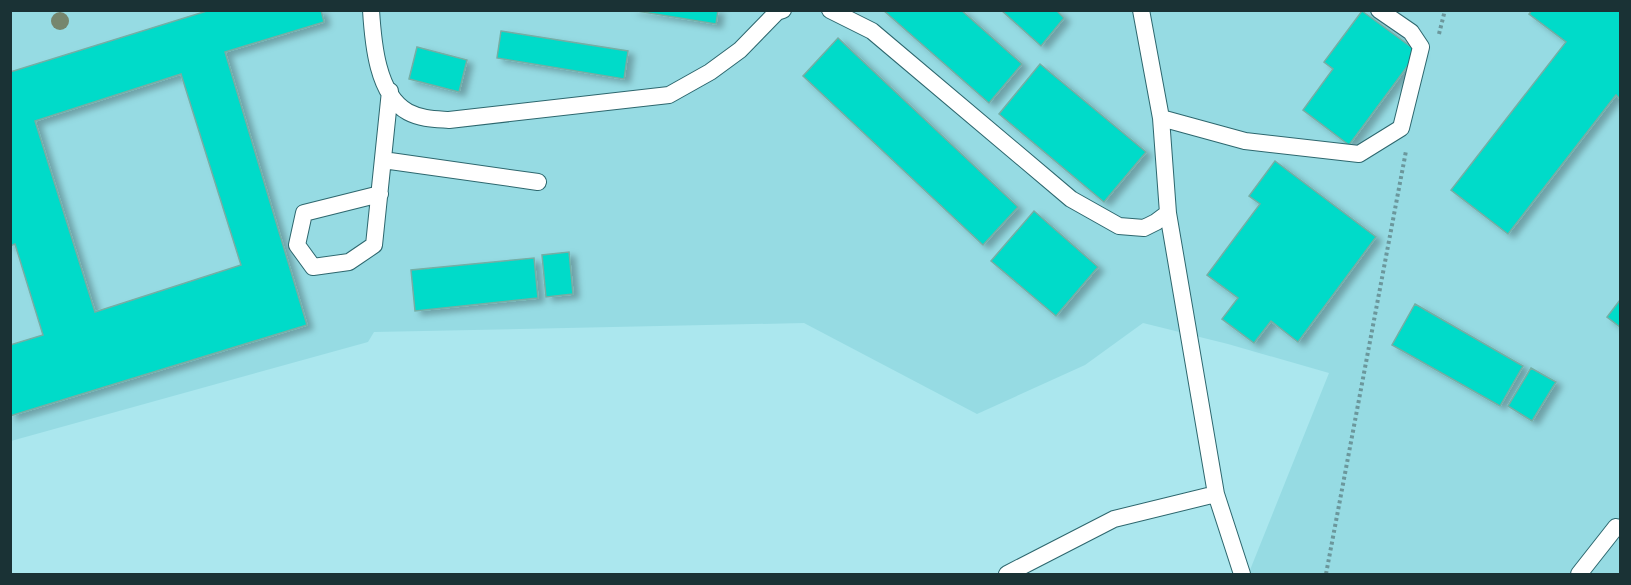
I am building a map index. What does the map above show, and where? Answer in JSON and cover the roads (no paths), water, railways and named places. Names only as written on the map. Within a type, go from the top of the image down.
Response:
[{"type":"lane","points":[[371,10],[374,53],[390,91],[406,111],[419,116],[450,120],[669,95],[740,50],[777,12],[783,10]]},
{"type":"lane","points":[[830,10],[872,31],[1071,200],[1119,226],[1144,228],[1168,213]]},
{"type":"lane","points":[[1141,10],[1161,118],[1168,213],[1216,494],[1242,574]]},
{"type":"lane","points":[[1161,118],[1245,141],[1359,154],[1401,128],[1421,47],[1411,32],[1379,10]]},
{"type":"lane","points":[[380,194],[304,213],[297,245],[313,267],[349,262],[374,246],[380,194],[390,91]]},
{"type":"lane","points":[[383,160],[538,182]]},
{"type":"lane","points":[[1007,574],[1114,519],[1216,494]]},
{"type":"lane","points":[[1579,574],[1616,527]]}]
